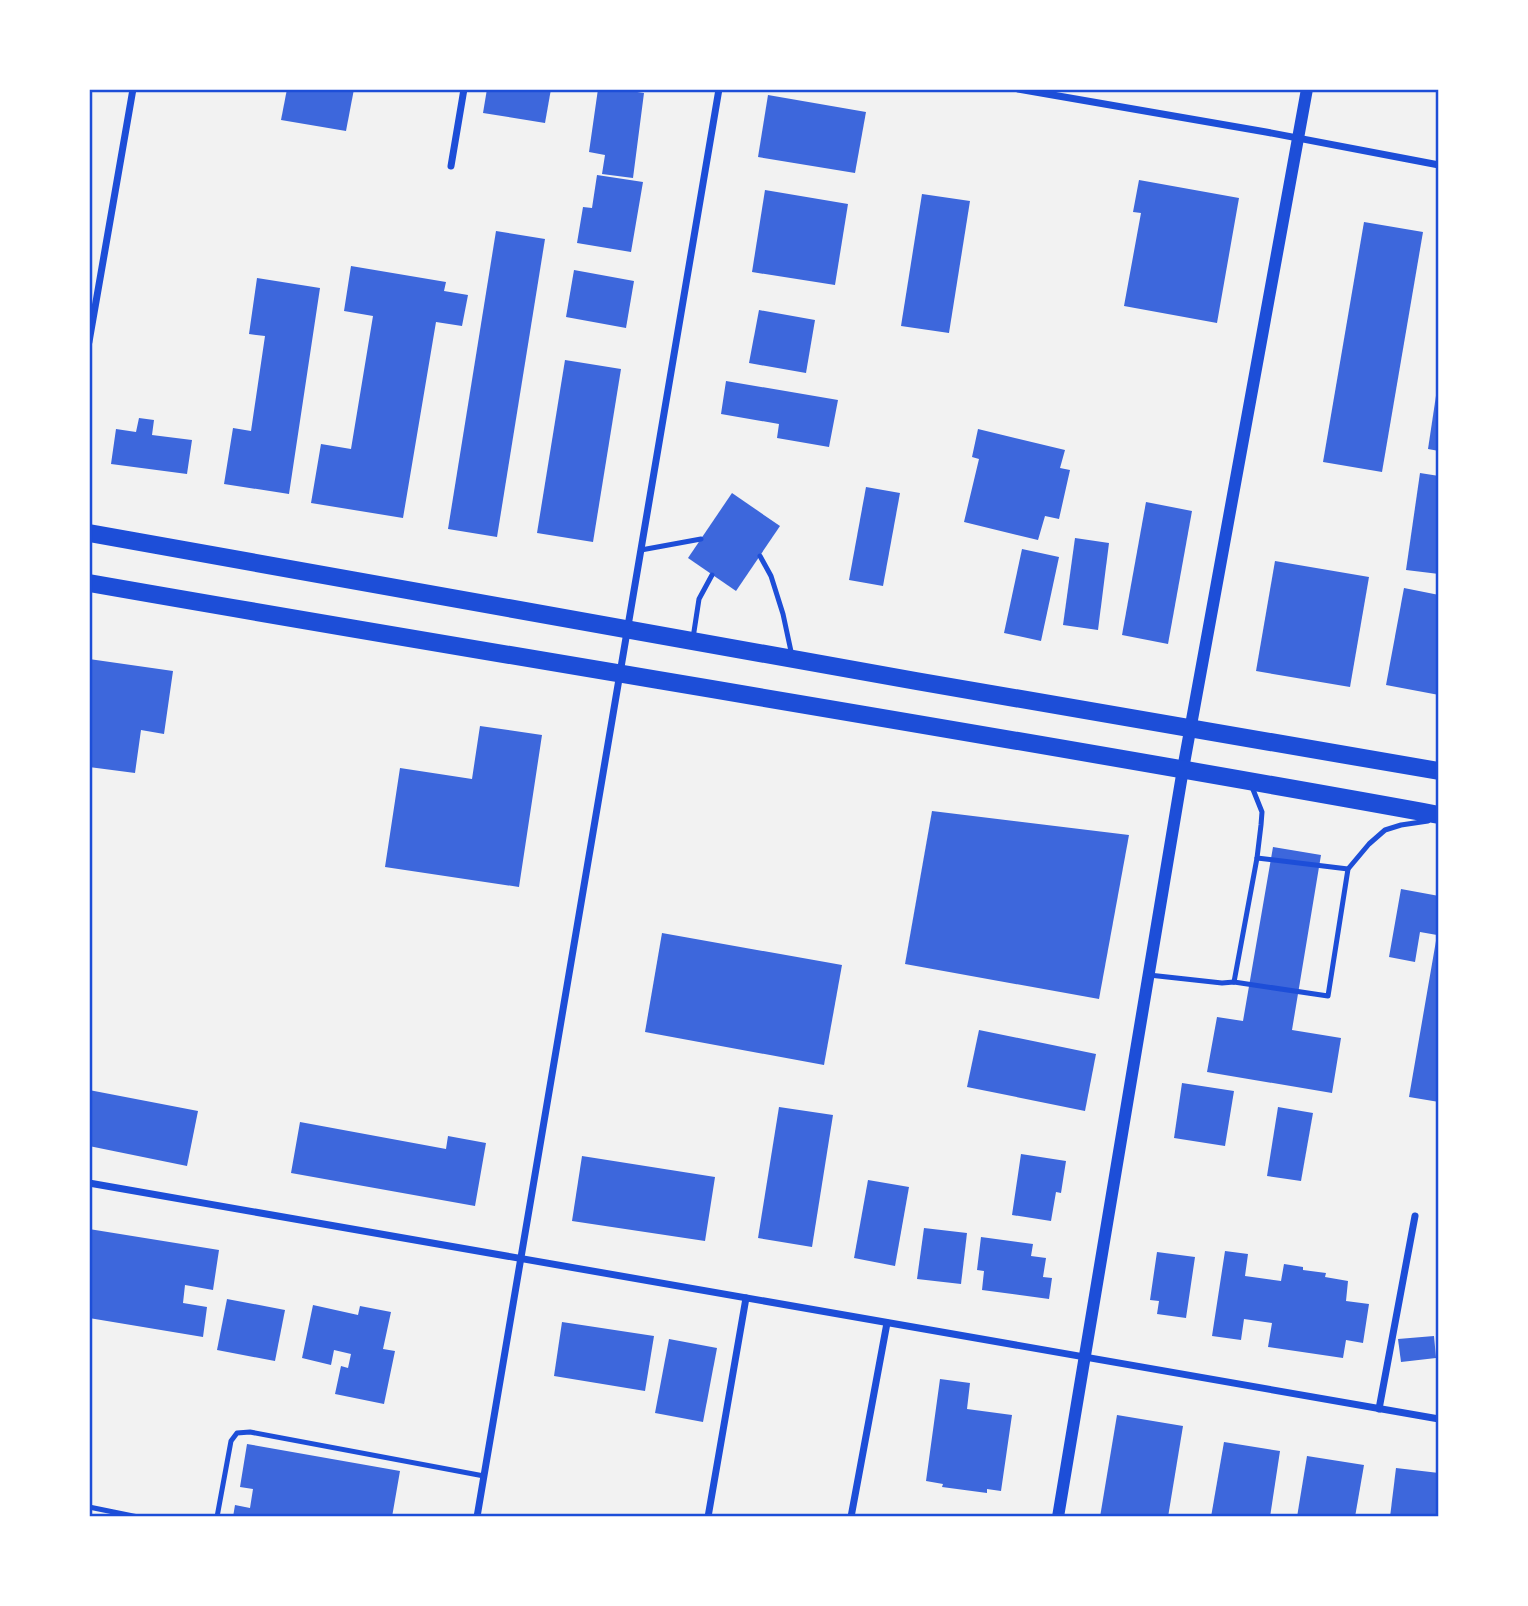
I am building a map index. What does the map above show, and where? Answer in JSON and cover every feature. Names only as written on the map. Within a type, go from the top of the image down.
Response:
[{"type":"main road","points":[[89,533],[692,642],[1439,771]]},
{"type":"main road","points":[[89,583],[1250,780],[1439,817]]},
{"type":"street","points":[[89,342],[133,89]]},
{"type":"street","points":[[451,166],[464,89]]},
{"type":"street","points":[[477,1517],[719,89]]},
{"type":"street","points":[[1018,89],[1439,165]]},
{"type":"street","points":[[1058,1517],[1183,769],[1307,89]]},
{"type":"street","points":[[89,1183],[1439,1419]]},
{"type":"street","points":[[1379,1409],[1415,1216]]},
{"type":"street","points":[[708,1517],[746,1298]]},
{"type":"street","points":[[850,1517],[887,1323]]},
{"type":"lane","points":[[642,550],[701,539]]},
{"type":"lane","points":[[760,556],[771,576],[793,659]]},
{"type":"lane","points":[[692,642],[699,599],[712,575]]},
{"type":"lane","points":[[1234,982],[1257,859],[1262,811],[1250,780]]},
{"type":"lane","points":[[1149,975],[1234,982],[1328,996],[1348,869],[1368,844],[1385,830],[1439,817]]},
{"type":"lane","points":[[1257,859],[1348,869]]},
{"type":"lane","points":[[218,1517],[231,1441],[237,1433],[250,1432],[484,1476]]},
{"type":"lane","points":[[89,1507],[138,1517]]},
{"type":"building","points":[[287,89],[354,89],[346,131],[281,120]]},
{"type":"building","points":[[487,89],[551,89],[545,123],[483,113]]},
{"type":"building","points":[[598,89],[644,93],[633,178],[602,174],[605,155],[589,152]]},
{"type":"building","points":[[768,95],[866,112],[855,173],[758,157]]},
{"type":"building","points":[[597,175],[643,182],[631,252],[577,243],[583,207],[592,208]]},
{"type":"building","points":[[1139,180],[1239,198],[1217,323],[1124,306],[1141,213],[1133,212]]},
{"type":"building","points":[[765,190],[848,204],[835,285],[752,272]]},
{"type":"building","points":[[922,194],[970,201],[949,333],[901,326]]},
{"type":"building","points":[[1364,222],[1423,232],[1382,472],[1323,462]]},
{"type":"building","points":[[496,231],[545,239],[497,537],[448,529]]},
{"type":"building","points":[[351,266],[446,282],[444,291],[468,295],[462,326],[436,322],[403,518],[311,503],[321,444],[351,449],[373,316],[344,311]]},
{"type":"building","points":[[574,270],[634,281],[626,328],[566,317]]},
{"type":"building","points":[[257,278],[320,288],[289,494],[224,484],[233,428],[251,431],[265,336],[249,334]]},
{"type":"building","points":[[759,310],[815,320],[806,373],[749,363]]},
{"type":"building","points":[[565,360],[621,369],[593,542],[537,533]]},
{"type":"building","points":[[726,381],[838,400],[829,447],[777,438],[779,424],[721,414]]},
{"type":"building","points":[[1439,389],[1439,451],[1428,449]]},
{"type":"building","points":[[139,418],[154,420],[152,435],[192,440],[187,474],[111,464],[116,429],[136,432]]},
{"type":"building","points":[[978,429],[1065,450],[1060,468],[1070,470],[1059,519],[1045,516],[1038,540],[964,522],[979,459],[972,457]]},
{"type":"building","points":[[1420,473],[1439,476],[1439,574],[1406,570]]},
{"type":"building","points":[[866,487],[900,493],[883,586],[849,580]]},
{"type":"building","points":[[732,493],[780,526],[736,591],[688,558]]},
{"type":"building","points":[[1146,502],[1192,511],[1168,644],[1122,635]]},
{"type":"building","points":[[1075,538],[1109,543],[1098,630],[1063,625]]},
{"type":"building","points":[[1022,549],[1059,557],[1041,641],[1004,633]]},
{"type":"building","points":[[1275,561],[1369,577],[1350,687],[1256,671]]},
{"type":"building","points":[[1404,588],[1439,595],[1439,695],[1386,685]]},
{"type":"building","points":[[89,659],[173,671],[164,734],[141,730],[135,773],[89,767]]},
{"type":"building","points":[[480,726],[542,735],[519,887],[385,867],[400,768],[472,779]]},
{"type":"building","points":[[932,811],[1129,835],[1099,999],[905,964]]},
{"type":"building","points":[[1273,847],[1321,855],[1292,1030],[1341,1038],[1332,1093],[1207,1072],[1217,1017],[1243,1021]]},
{"type":"building","points":[[1401,889],[1439,896],[1439,1102],[1409,1097],[1437,935],[1420,932],[1415,962],[1389,957]]},
{"type":"building","points":[[662,933],[842,965],[824,1065],[645,1032]]},
{"type":"building","points":[[979,1030],[1096,1054],[1085,1111],[967,1087]]},
{"type":"building","points":[[1182,1083],[1234,1091],[1225,1146],[1174,1138]]},
{"type":"building","points":[[89,1090],[198,1111],[187,1166],[89,1146]]},
{"type":"building","points":[[779,1107],[833,1115],[812,1247],[758,1238]]},
{"type":"building","points":[[1278,1107],[1313,1113],[1301,1181],[1267,1176]]},
{"type":"building","points":[[300,1122],[446,1149],[448,1136],[486,1143],[475,1206],[291,1173]]},
{"type":"building","points":[[1021,1154],[1066,1161],[1061,1193],[1056,1192],[1051,1221],[1012,1215]]},
{"type":"building","points":[[582,1156],[715,1177],[705,1241],[572,1221]]},
{"type":"building","points":[[868,1180],[909,1187],[895,1266],[854,1258]]},
{"type":"building","points":[[924,1228],[967,1233],[961,1284],[917,1279]]},
{"type":"building","points":[[89,1229],[219,1250],[213,1290],[185,1285],[183,1303],[207,1307],[203,1337],[89,1318],[92,1289],[89,1288]]},
{"type":"building","points":[[981,1237],[1033,1244],[1031,1256],[1046,1258],[1043,1277],[1052,1278],[1049,1299],[982,1290],[984,1271],[977,1270]]},
{"type":"building","points":[[1225,1251],[1248,1254],[1245,1276],[1281,1281],[1284,1264],[1348,1281],[1346,1301],[1369,1304],[1363,1343],[1346,1340],[1343,1358],[1268,1347],[1272,1323],[1244,1319],[1241,1340],[1212,1336]]},
{"type":"building","points":[[1157,1252],[1195,1257],[1186,1318],[1157,1314],[1159,1301],[1150,1300]]},
{"type":"building","points":[[227,1299],[285,1310],[275,1361],[217,1350]]},
{"type":"building","points":[[313,1305],[358,1315],[360,1306],[391,1312],[383,1349],[395,1351],[384,1404],[335,1394],[341,1366],[348,1368],[351,1354],[334,1350],[331,1365],[302,1358]]},
{"type":"building","points":[[562,1322],[654,1336],[645,1391],[554,1376]]},
{"type":"building","points":[[1434,1336],[1436,1358],[1401,1362],[1398,1339]]},
{"type":"building","points":[[669,1339],[717,1348],[703,1422],[655,1413]]},
{"type":"building","points":[[940,1379],[970,1383],[967,1409],[1012,1415],[1001,1491],[987,1489],[987,1493],[942,1487],[943,1484],[926,1481]]},
{"type":"building","points":[[1117,1415],[1183,1426],[1168,1517],[1100,1517]]},
{"type":"building","points":[[1224,1442],[1280,1451],[1270,1517],[1211,1517]]},
{"type":"building","points":[[247,1444],[400,1471],[392,1517],[233,1517],[235,1505],[250,1508],[253,1489],[240,1487]]},
{"type":"building","points":[[1307,1456],[1364,1465],[1355,1517],[1297,1517]]},
{"type":"building","points":[[1396,1468],[1439,1473],[1439,1517],[1390,1517]]}]
